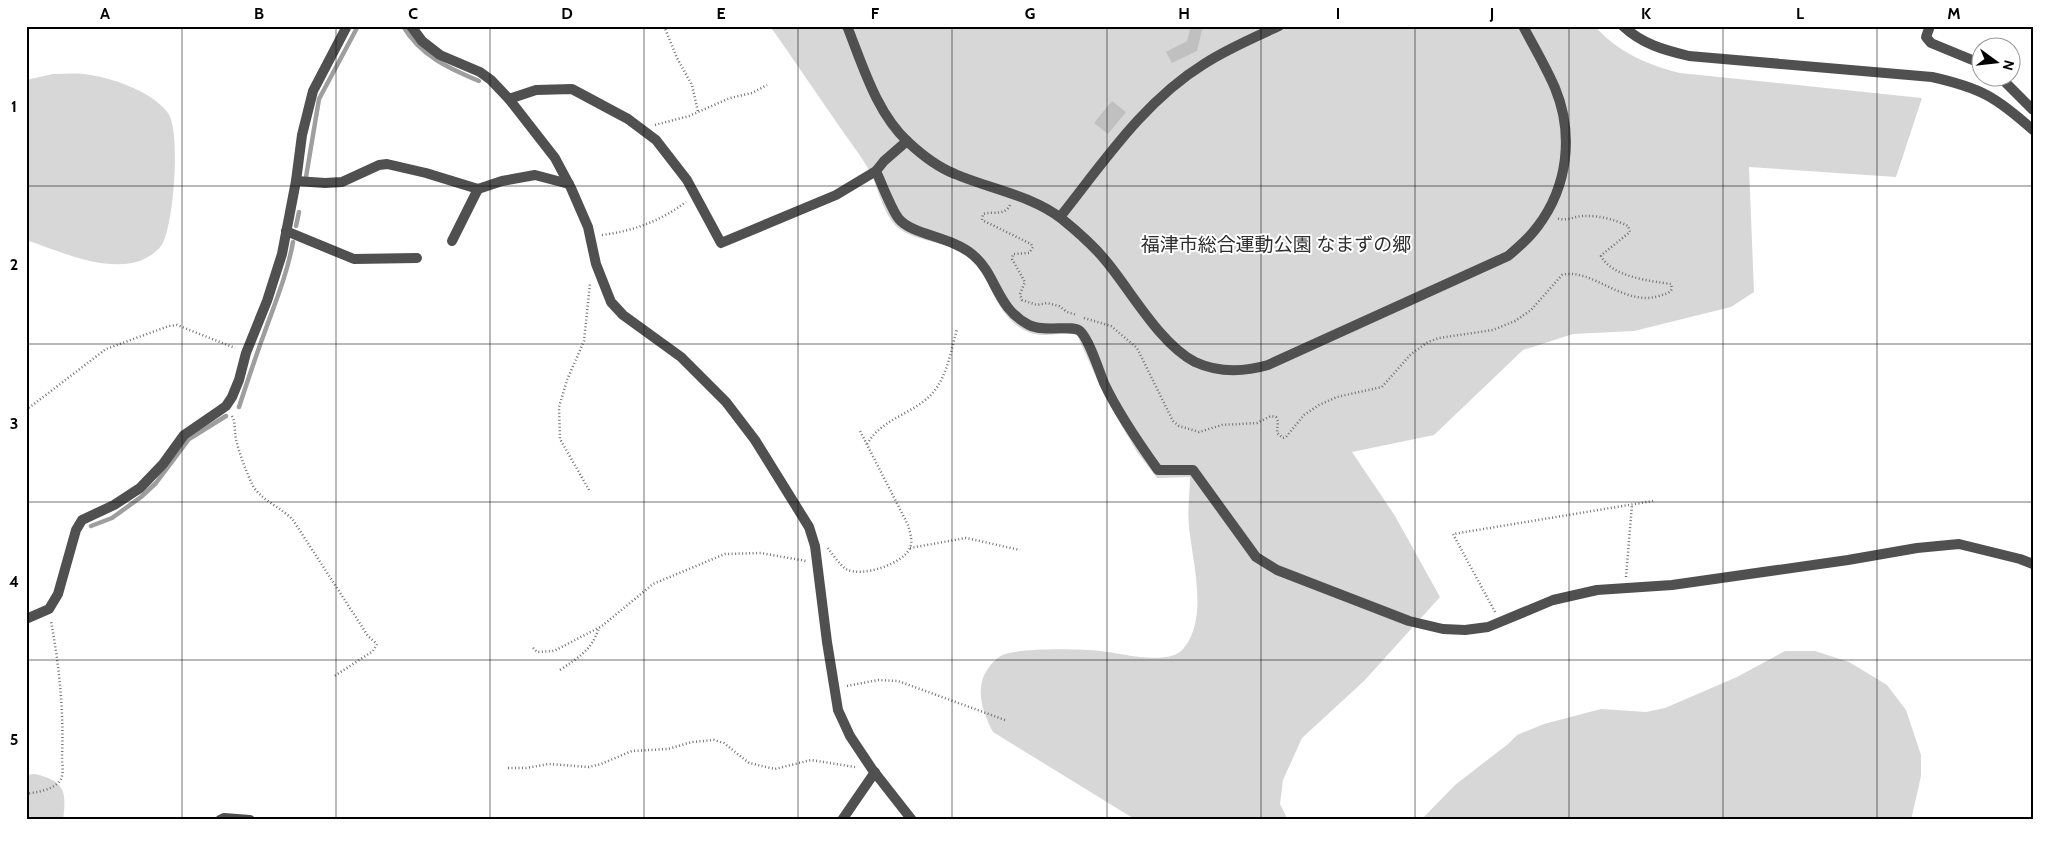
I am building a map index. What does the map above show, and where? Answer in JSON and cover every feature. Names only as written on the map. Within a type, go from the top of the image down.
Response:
[{"type":"street","points":[[26,619],[49,609],[58,594],[76,530],[82,520],[114,505],[140,488],[163,464],[184,435],[226,406],[232,397],[282,254],[296,181],[302,135],[313,91],[346,26]]},
{"type":"street","points":[[411,26],[422,41],[440,56],[480,72],[491,80],[509,99],[555,158],[569,184],[591,238],[596,264],[611,302],[623,315],[681,357],[726,402],[755,440],[809,527],[817,559],[838,710],[850,736],[873,771],[912,820]]},
{"type":"street","points":[[847,26],[877,99],[889,120],[907,141],[928,160],[954,174],[1026,198],[1060,217],[1086,238],[1163,336],[1180,353],[1196,362],[1220,370],[1246,371],[1268,365],[1508,256],[1538,226],[1555,196],[1561,180],[1566,157],[1566,134],[1563,112],[1555,88],[1523,26]]},
{"type":"street","points":[[1060,217],[1135,123],[1166,93],[1202,65],[1229,49],[1279,26]]},
{"type":"street","points":[[1623,26],[1636,38],[1661,49],[1689,56],[1932,77],[1962,84],[1986,93],[2007,107],[2033,130]]},
{"type":"street","points":[[1930,26],[1926,37],[1931,43],[1972,60]]},
{"type":"street","points":[[2011,88],[2033,110]]},
{"type":"street","points":[[509,99],[536,90],[572,89],[628,119],[650,134],[687,180],[721,243],[836,195],[876,171],[884,161],[907,141]]},
{"type":"street","points":[[296,181],[325,184],[342,182],[380,164],[387,164],[426,173],[478,190],[502,181],[535,175],[569,184]]},
{"type":"street","points":[[876,171],[899,219],[912,228],[944,238],[974,255],[982,265],[1002,300],[1015,315],[1030,325],[1046,330],[1072,327],[1080,331],[1093,355],[1104,383],[1140,445],[1158,470],[1193,470],[1256,557],[1277,570],[1409,621],[1443,629],[1457,630],[1488,627],[1553,600],[1597,590],[1672,585],[1848,560],[1917,548],[1959,544],[2033,564]]},
{"type":"street","points":[[452,242],[478,190]]},
{"type":"street","points":[[286,231],[354,259],[417,258]]},
{"type":"street","points":[[842,820],[873,771]]},
{"type":"street","points":[[220,820],[224,818],[250,820]]},
{"type":"path","points":[[664,26],[677,58],[692,85],[698,112]]},
{"type":"path","points":[[650,134],[654,126],[698,112],[730,98],[752,93],[767,86]]},
{"type":"path","points":[[591,238],[633,230],[651,223],[672,212],[694,194]]},
{"type":"path","points":[[1013,194],[1007,210],[985,213],[981,216],[985,222],[1031,244],[1033,247],[1029,253],[1013,254],[1012,259],[1025,282],[1020,294],[1022,300],[1037,305],[1047,303],[1059,306],[1067,312],[1111,326],[1137,348],[1170,415],[1179,426],[1199,432],[1222,425],[1257,423],[1271,416],[1276,417],[1278,421],[1277,433],[1283,438],[1304,415],[1319,405],[1336,397],[1382,387],[1411,354],[1428,342],[1439,338],[1493,330],[1515,321],[1531,310],[1562,275],[1572,274],[1602,283],[1622,293],[1641,298],[1652,298],[1670,293],[1673,286],[1671,284],[1622,273],[1608,266],[1604,261],[1601,256],[1630,232],[1628,226],[1594,217],[1583,216],[1563,221],[1545,215]]},
{"type":"path","points":[[589,490],[560,439],[559,407],[567,380],[584,341],[591,274],[596,264]]},
{"type":"path","points":[[26,410],[106,349],[169,326],[177,325],[246,353]]},
{"type":"path","points":[[867,444],[874,432],[925,401],[938,386],[946,371],[957,329]]},
{"type":"path","points":[[226,406],[234,420],[236,439],[252,485],[260,495],[286,512],[293,520],[368,636],[377,644],[373,651],[333,676]]},
{"type":"path","points":[[859,429],[908,525],[911,537],[910,548]]},
{"type":"path","points":[[1500,622],[1453,534],[1653,501]]},
{"type":"path","points":[[1625,588],[1632,505]]},
{"type":"path","points":[[809,527],[846,569],[858,573],[886,566],[900,558],[910,548],[966,538],[1020,550]]},
{"type":"path","points":[[532,648],[537,652],[554,651],[600,627],[653,584],[725,554],[761,553],[802,561],[817,559]]},
{"type":"path","points":[[26,794],[43,791],[54,785],[60,779],[62,772],[63,738],[60,680],[49,609]]},
{"type":"path","points":[[560,670],[581,656],[590,647],[600,627]]},
{"type":"path","points":[[834,690],[878,680],[898,681],[1005,720]]},
{"type":"path","points":[[508,768],[526,768],[549,764],[589,766],[601,764],[632,751],[668,750],[692,742],[714,740],[724,743],[749,763],[774,769],[811,760],[822,760],[873,771]]},
{"type":"green space","name":"福津市総合運動公園 なまずの郷","points":[[770,26],[1595,26],[1623,50],[1656,66],[1680,73],[1922,98],[1896,177],[1749,167],[1754,292],[1731,307],[1634,331],[1573,334],[1523,350],[1434,435],[1352,452],[1395,516],[1440,597],[1364,681],[1302,738],[1283,780],[1280,804],[1288,820],[1136,820],[993,732],[982,705],[981,685],[986,672],[996,659],[1006,654],[1032,650],[1078,650],[1156,658],[1177,654],[1184,648],[1192,635],[1196,621],[1197,605],[1197,589],[1188,520],[1190,477],[1157,478],[1137,452],[1105,397],[1077,335],[1040,335],[1028,332],[1016,325],[1000,306],[983,274],[968,256],[952,247],[909,234],[895,225],[865,164]]},
{"type":"green space","points":[[53,74],[84,74],[106,78],[130,86],[152,98],[168,113],[172,123],[175,158],[169,220],[166,236],[161,246],[144,259],[132,263],[118,264],[91,261],[26,240],[26,80]]},
{"type":"green space","points":[[1785,651],[1815,651],[1849,662],[1887,685],[1906,710],[1921,755],[1921,776],[1911,820],[1421,820],[1455,785],[1517,735],[1544,724],[1601,709],[1646,712],[1665,708],[1737,677]]},
{"type":"green space","points":[[35,774],[52,780],[61,788],[64,794],[63,820],[26,820],[26,775]]},
{"type":"building","points":[[1191,26],[1203,26],[1197,51],[1172,63],[1166,52],[1187,41]]},
{"type":"building","points":[[1112,101],[1126,112],[1108,134],[1094,123]]},
{"type":"waterway","points":[[306,177],[319,99],[358,26]]},
{"type":"waterway","points":[[403,26],[418,45],[436,60],[479,81]]},
{"type":"waterway","points":[[296,226],[299,212]]},
{"type":"waterway","points":[[239,407],[284,277],[293,242]]},
{"type":"waterway","points":[[91,526],[112,518],[141,497],[156,483],[189,439],[226,416]]}]
